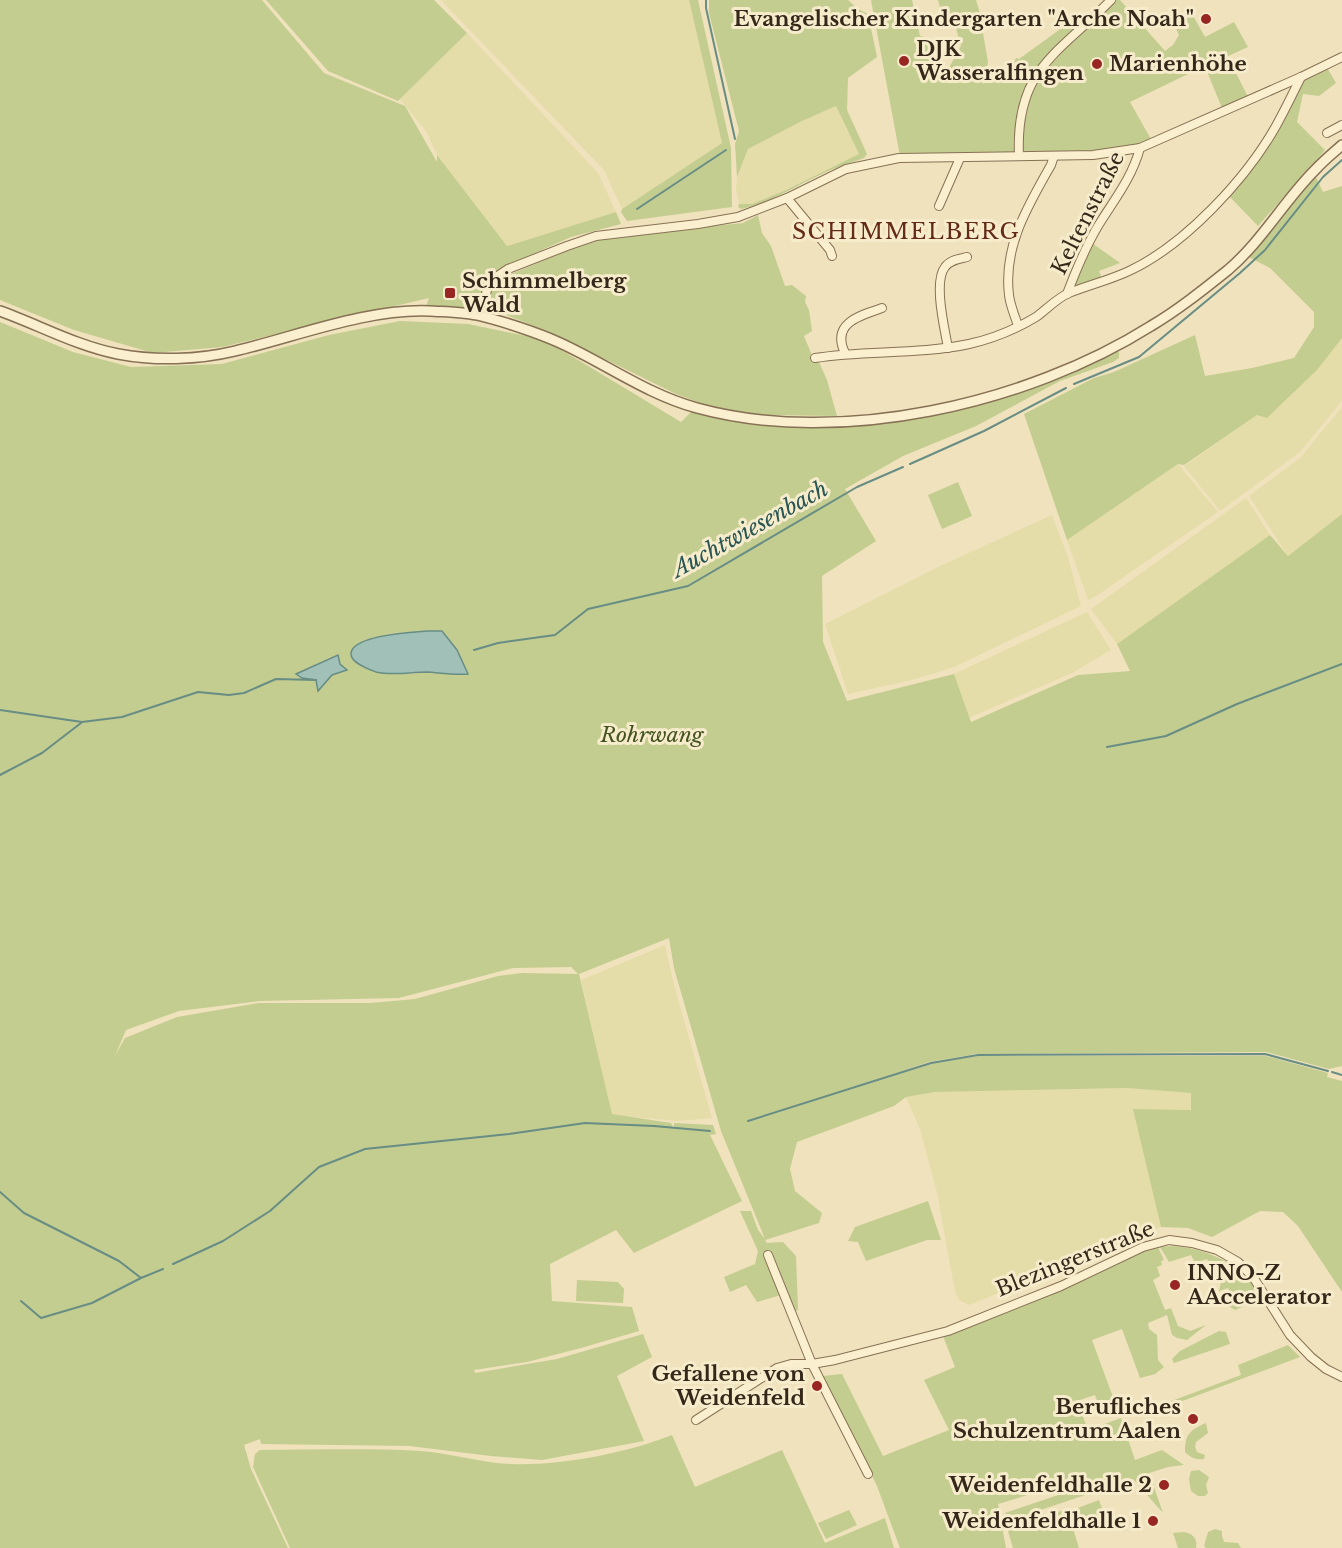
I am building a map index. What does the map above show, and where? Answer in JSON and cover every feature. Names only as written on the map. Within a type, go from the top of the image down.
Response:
[{"type":"street","points":[[1019,156],[1018,134],[1030,85],[1043,64],[1061,45],[1111,0]]},
{"type":"street","points":[[479,315],[490,281],[508,269],[596,236],[729,219],[787,198],[846,169],[882,160],[1093,155],[1140,148],[1342,57]]},
{"type":"street","points":[[815,358],[845,353],[879,354],[971,344],[1000,334],[1036,317],[1067,294],[1131,270],[1180,238],[1202,219],[1240,177],[1275,127],[1301,77]]},
{"type":"street","points":[[1328,133],[1342,125]]},
{"type":"street","points":[[0,311],[117,354],[157,358],[186,358],[231,352],[370,316],[424,311],[479,315],[557,341],[651,392],[696,408],[777,422],[824,423],[865,420],[979,400],[1079,363],[1150,327],[1190,300],[1232,266],[1263,233],[1313,171],[1342,145]]},
{"type":"street","name":"Keltenstraße","points":[[1067,294],[1089,241],[1122,190],[1135,165],[1140,148]]},
{"type":"street","points":[[1018,326],[1008,287],[1013,240],[1023,215],[1054,156]]},
{"type":"street","points":[[939,206],[960,158]]},
{"type":"street","points":[[787,198],[830,250],[832,256]]},
{"type":"street","points":[[948,348],[940,301],[941,278],[946,266],[952,261],[967,257]]},
{"type":"street","points":[[845,353],[839,342],[842,329],[849,322],[882,308]]},
{"type":"street","name":"Blezingerstraße","points":[[696,1420],[777,1368],[791,1364],[812,1364],[948,1331],[1061,1286],[1143,1247],[1169,1240],[1192,1243],[1216,1250],[1238,1262],[1253,1277],[1290,1335],[1311,1357],[1326,1369],[1342,1377]]},
{"type":"street","points":[[768,1255],[812,1364],[868,1474]]},
{"type":"shaded area","points":[[441,0],[689,0],[722,143],[622,209],[604,170]]},
{"type":"shaded area","points":[[467,33],[598,173],[616,212],[507,246],[437,155],[426,131],[400,99]]},
{"type":"shaded area","points":[[836,106],[859,154],[786,190],[752,204],[739,204],[736,189],[737,177],[748,149]]},
{"type":"shaded area","points":[[1342,338],[1342,401],[1300,452],[1220,511],[1184,466],[1257,415]]},
{"type":"shaded area","points":[[1342,407],[1342,514],[1288,556],[1249,496],[1300,458]]},
{"type":"shaded area","points":[[1178,464],[1218,512],[1088,600],[1067,540]]},
{"type":"shaded area","points":[[1246,498],[1270,535],[1117,644],[1091,609]]},
{"type":"shaded area","points":[[1052,515],[1068,557],[1081,606],[954,667],[912,680],[848,694],[825,624],[938,567]]},
{"type":"shaded area","points":[[1087,612],[1111,650],[1072,673],[969,718],[954,674]]},
{"type":"shaded area","points":[[665,945],[674,985],[712,1118],[678,1121],[612,1115],[581,980]]},
{"type":"shaded area","points":[[1127,1088],[1191,1093],[1191,1110],[1134,1110],[1161,1227],[969,1305],[959,1300],[955,1292],[937,1193],[920,1129],[906,1097],[935,1092]]},
{"type":"green space","points":[[0,0],[262,0],[324,73],[405,106],[437,162],[437,155],[507,246],[616,212],[621,224],[571,237],[497,270],[488,280],[477,313],[425,309],[429,298],[222,347],[153,353],[74,330],[0,300]]},
{"type":"green space","points":[[266,0],[434,0],[467,33],[398,101],[328,71]]},
{"type":"green space","points":[[689,0],[698,0],[731,148],[732,207],[627,221],[621,212],[622,209],[722,143]]},
{"type":"green space","points":[[709,0],[848,0],[868,14],[877,57],[848,78],[847,110],[867,154],[864,158],[833,169],[753,206],[741,209],[738,207],[739,204],[752,204],[786,190],[859,154],[836,106],[748,149],[737,177],[735,144],[739,131],[709,13]]},
{"type":"green space","points":[[871,0],[912,0],[920,36],[930,38],[946,73],[961,46],[956,28],[942,16],[938,0],[976,0],[988,62],[983,84],[1007,70],[1016,58],[1019,59],[1066,25],[1076,30],[1029,85],[1017,155],[900,156]]},
{"type":"green space","points":[[1114,0],[1120,0],[1165,51],[1173,45],[1179,35],[1173,22],[1190,14],[1205,37],[1234,22],[1248,47],[1130,102],[1152,141],[1104,153],[1020,155],[1019,135],[1031,86],[1044,65]]},
{"type":"green space","points":[[1229,59],[1248,97],[1222,108],[1206,69]]},
{"type":"green space","points":[[1326,66],[1336,83],[1319,96],[1303,94],[1297,122],[1325,150],[1258,226],[1228,195],[1303,78]]},
{"type":"green space","points":[[1313,171],[1323,192],[1342,186],[1342,338],[1317,370],[1267,418],[1257,415],[1184,465],[1178,464],[1067,540],[1024,414],[1094,378],[1114,372],[1195,335],[1205,376],[1294,358],[1314,327],[1314,312],[1270,268],[1243,254]]},
{"type":"green space","points":[[758,215],[762,233],[771,246],[785,286],[792,285],[806,296],[805,302],[809,310],[812,331],[804,336],[813,358],[818,360],[827,380],[837,416],[764,415],[711,407],[676,394],[556,335],[494,310],[491,305],[490,292],[502,278],[599,240],[641,233],[743,223]]},
{"type":"green space","points":[[1089,241],[1120,263],[1099,271],[1103,281],[1067,294]]},
{"type":"green space","name":"Rohrwang","points":[[400,321],[468,324],[545,340],[681,422],[692,411],[746,423],[785,426],[863,424],[951,410],[1036,386],[1115,350],[1119,352],[1119,358],[1113,362],[1060,381],[976,426],[903,456],[845,489],[876,541],[822,576],[823,642],[847,701],[954,674],[971,722],[1078,675],[1130,671],[1117,644],[1270,535],[1288,556],[1342,514],[1342,1066],[1329,1069],[1266,1052],[976,1054],[929,1062],[845,1090],[931,1063],[978,1056],[1266,1056],[1328,1073],[1327,1077],[1342,1081],[1342,1292],[1298,1226],[1283,1212],[1260,1211],[1212,1237],[1188,1228],[1161,1227],[1133,1109],[1191,1110],[1191,1093],[1127,1088],[935,1092],[906,1097],[894,1106],[797,1142],[790,1169],[795,1191],[822,1213],[819,1223],[765,1240],[767,1243],[783,1242],[796,1256],[798,1310],[791,1313],[781,1295],[757,1302],[746,1285],[730,1292],[724,1277],[755,1264],[758,1251],[740,1211],[751,1211],[758,1230],[765,1239],[721,1131],[674,968],[669,938],[579,974],[612,1114],[671,1123],[674,1129],[674,1123],[713,1125],[716,1134],[710,1135],[742,1201],[634,1253],[616,1230],[550,1264],[552,1301],[632,1307],[639,1331],[527,1362],[474,1370],[475,1373],[557,1359],[643,1334],[652,1357],[617,1376],[644,1441],[542,1460],[409,1446],[261,1444],[260,1439],[244,1445],[251,1469],[288,1548],[0,1548],[0,322],[73,352],[131,367],[222,364],[329,335]],"holes":[[[427,631],[468,674],[377,672],[379,637],[393,633]],[[571,967],[578,974],[522,973],[498,976],[415,999],[370,1003],[259,1003],[177,1017],[125,1038],[115,1056],[126,1030],[179,1011],[259,1001],[399,998],[513,968]]]},
{"type":"green space","points":[[958,482],[972,516],[942,529],[928,495]]},
{"type":"green space","points":[[928,1201],[941,1240],[927,1240],[866,1261],[858,1242],[848,1241],[855,1227]]},
{"type":"green space","points":[[1173,1246],[1206,1253],[1222,1259],[1237,1269],[1224,1273],[1220,1266],[1211,1270],[1207,1259],[1195,1263],[1191,1255],[1169,1262],[1160,1247]]},
{"type":"green space","points":[[1158,1247],[1164,1260],[1161,1261],[1162,1265],[1157,1267],[1160,1276],[1153,1280],[1165,1310],[1171,1308],[1178,1326],[1190,1331],[1206,1325],[1187,1340],[1172,1335],[1167,1315],[1148,1323],[1149,1329],[1157,1335],[1158,1360],[1164,1367],[1155,1374],[1140,1378],[1122,1329],[1092,1340],[1117,1408],[1102,1413],[1095,1395],[1077,1401],[1088,1430],[1121,1418],[1135,1460],[1162,1450],[1184,1465],[1149,1473],[1163,1513],[1133,1479],[1008,1521],[1005,1513],[1073,1490],[1070,1482],[998,1504],[1006,1548],[900,1548],[877,1486],[823,1376],[842,1374],[883,1456],[949,1430],[924,1380],[955,1367],[943,1336],[1058,1291],[1144,1249]]},
{"type":"green space","points":[[1240,1271],[1251,1282],[1261,1299],[1255,1302],[1252,1297],[1240,1302],[1242,1307],[1235,1310],[1227,1305],[1233,1302],[1228,1288],[1219,1291],[1222,1278]]},
{"type":"green space","points":[[577,1280],[618,1282],[624,1289],[623,1303],[576,1301]]},
{"type":"green space","points":[[1219,1331],[1226,1332],[1230,1344],[1174,1363],[1172,1359],[1180,1351]]},
{"type":"green space","points":[[1288,1345],[1300,1357],[1177,1403],[1169,1402],[1241,1375],[1238,1365]]},
{"type":"green space","points":[[1206,1423],[1208,1433],[1196,1442],[1195,1447],[1197,1452],[1205,1455],[1204,1459],[1189,1456],[1185,1452],[1187,1437],[1196,1428]]},
{"type":"green space","points":[[672,1435],[695,1487],[782,1450],[825,1543],[885,1518],[894,1548],[290,1548],[253,1467],[255,1454],[260,1450],[400,1450],[432,1452],[511,1464],[550,1463],[614,1453]]},
{"type":"green space","points":[[1199,1470],[1209,1477],[1206,1485],[1208,1493],[1205,1496],[1198,1496],[1191,1491],[1189,1479],[1191,1471]]},
{"type":"green space","points":[[1099,1500],[1104,1514],[1080,1524],[1075,1509]]},
{"type":"green space","points":[[1067,1509],[1079,1548],[1013,1548],[1007,1528]]},
{"type":"green space","points":[[849,1510],[857,1525],[826,1539],[818,1523]]},
{"type":"green space","points":[[1215,1529],[1222,1531],[1224,1542],[1238,1543],[1241,1548],[1206,1548],[1204,1546],[1208,1532]]},
{"type":"green space","points":[[1183,1532],[1194,1537],[1196,1548],[1178,1548],[1173,1533]]},
{"type":"water","points":[[442,631],[457,650],[468,674],[376,672],[360,665],[351,654],[354,648],[371,639]]},
{"type":"water","points":[[338,655],[340,664],[347,670],[332,675],[318,691],[316,680],[302,678],[296,674]]},
{"type":"waterway","points":[[706,0],[735,139]]},
{"type":"waterway","points":[[637,209],[726,150]]},
{"type":"waterway","name":"Auchtwiesenbach","points":[[1074,384],[1139,357],[1240,273],[1265,250],[1323,177],[1342,160]]},
{"type":"waterway","name":"Auchtwiesenbach","points":[[910,464],[984,431],[1066,388]]},
{"type":"waterway","name":"Auchtwiesenbach","points":[[474,650],[498,643],[555,635],[588,609],[688,586],[857,487],[903,467]]},
{"type":"waterway","points":[[1107,747],[1166,736],[1237,704],[1342,664]]},
{"type":"waterway","name":"Auchtwiesenbach","points":[[0,710],[82,722],[122,717],[198,692],[229,695],[244,693],[276,679],[316,680]]},
{"type":"waterway","points":[[0,775],[42,753],[81,723]]},
{"type":"waterway","points":[[748,1121],[931,1063],[978,1055],[1265,1054],[1328,1071]]},
{"type":"waterway","points":[[1332,1072],[1342,1075]]},
{"type":"waterway","points":[[173,1264],[223,1241],[270,1211],[319,1167],[365,1149],[509,1134],[585,1123],[710,1131]]},
{"type":"waterway","points":[[0,1192],[24,1213],[119,1261],[141,1278],[163,1269]]},
{"type":"waterway","points":[[21,1301],[41,1318],[92,1303],[141,1278]]},
{"type":"place","name":"Evangelischer Kindergarten \"Arche Noah\"","points":[[1206,19]]},
{"type":"place","name":"DJK Wasseralfingen","points":[[904,61]]},
{"type":"place","name":"Marienhöhe","points":[[1097,64]]},
{"type":"place","name":"Schimmelberg Wald","points":[[450,293]]},
{"type":"place","name":"INNO-Z AAccelerator","points":[[1175,1285]]},
{"type":"place","name":"Gefallene von Weidenfeld","points":[[817,1386]]},
{"type":"place","name":"Berufliches Schulzentrum Aalen","points":[[1193,1419]]},
{"type":"place","name":"Weidenfeldhalle 2","points":[[1164,1485]]},
{"type":"place","name":"Weidenfeldhalle 1","points":[[1153,1521]]},
{"type":"district","name":"SCHIMMELBERG","points":[[906,231]]}]
